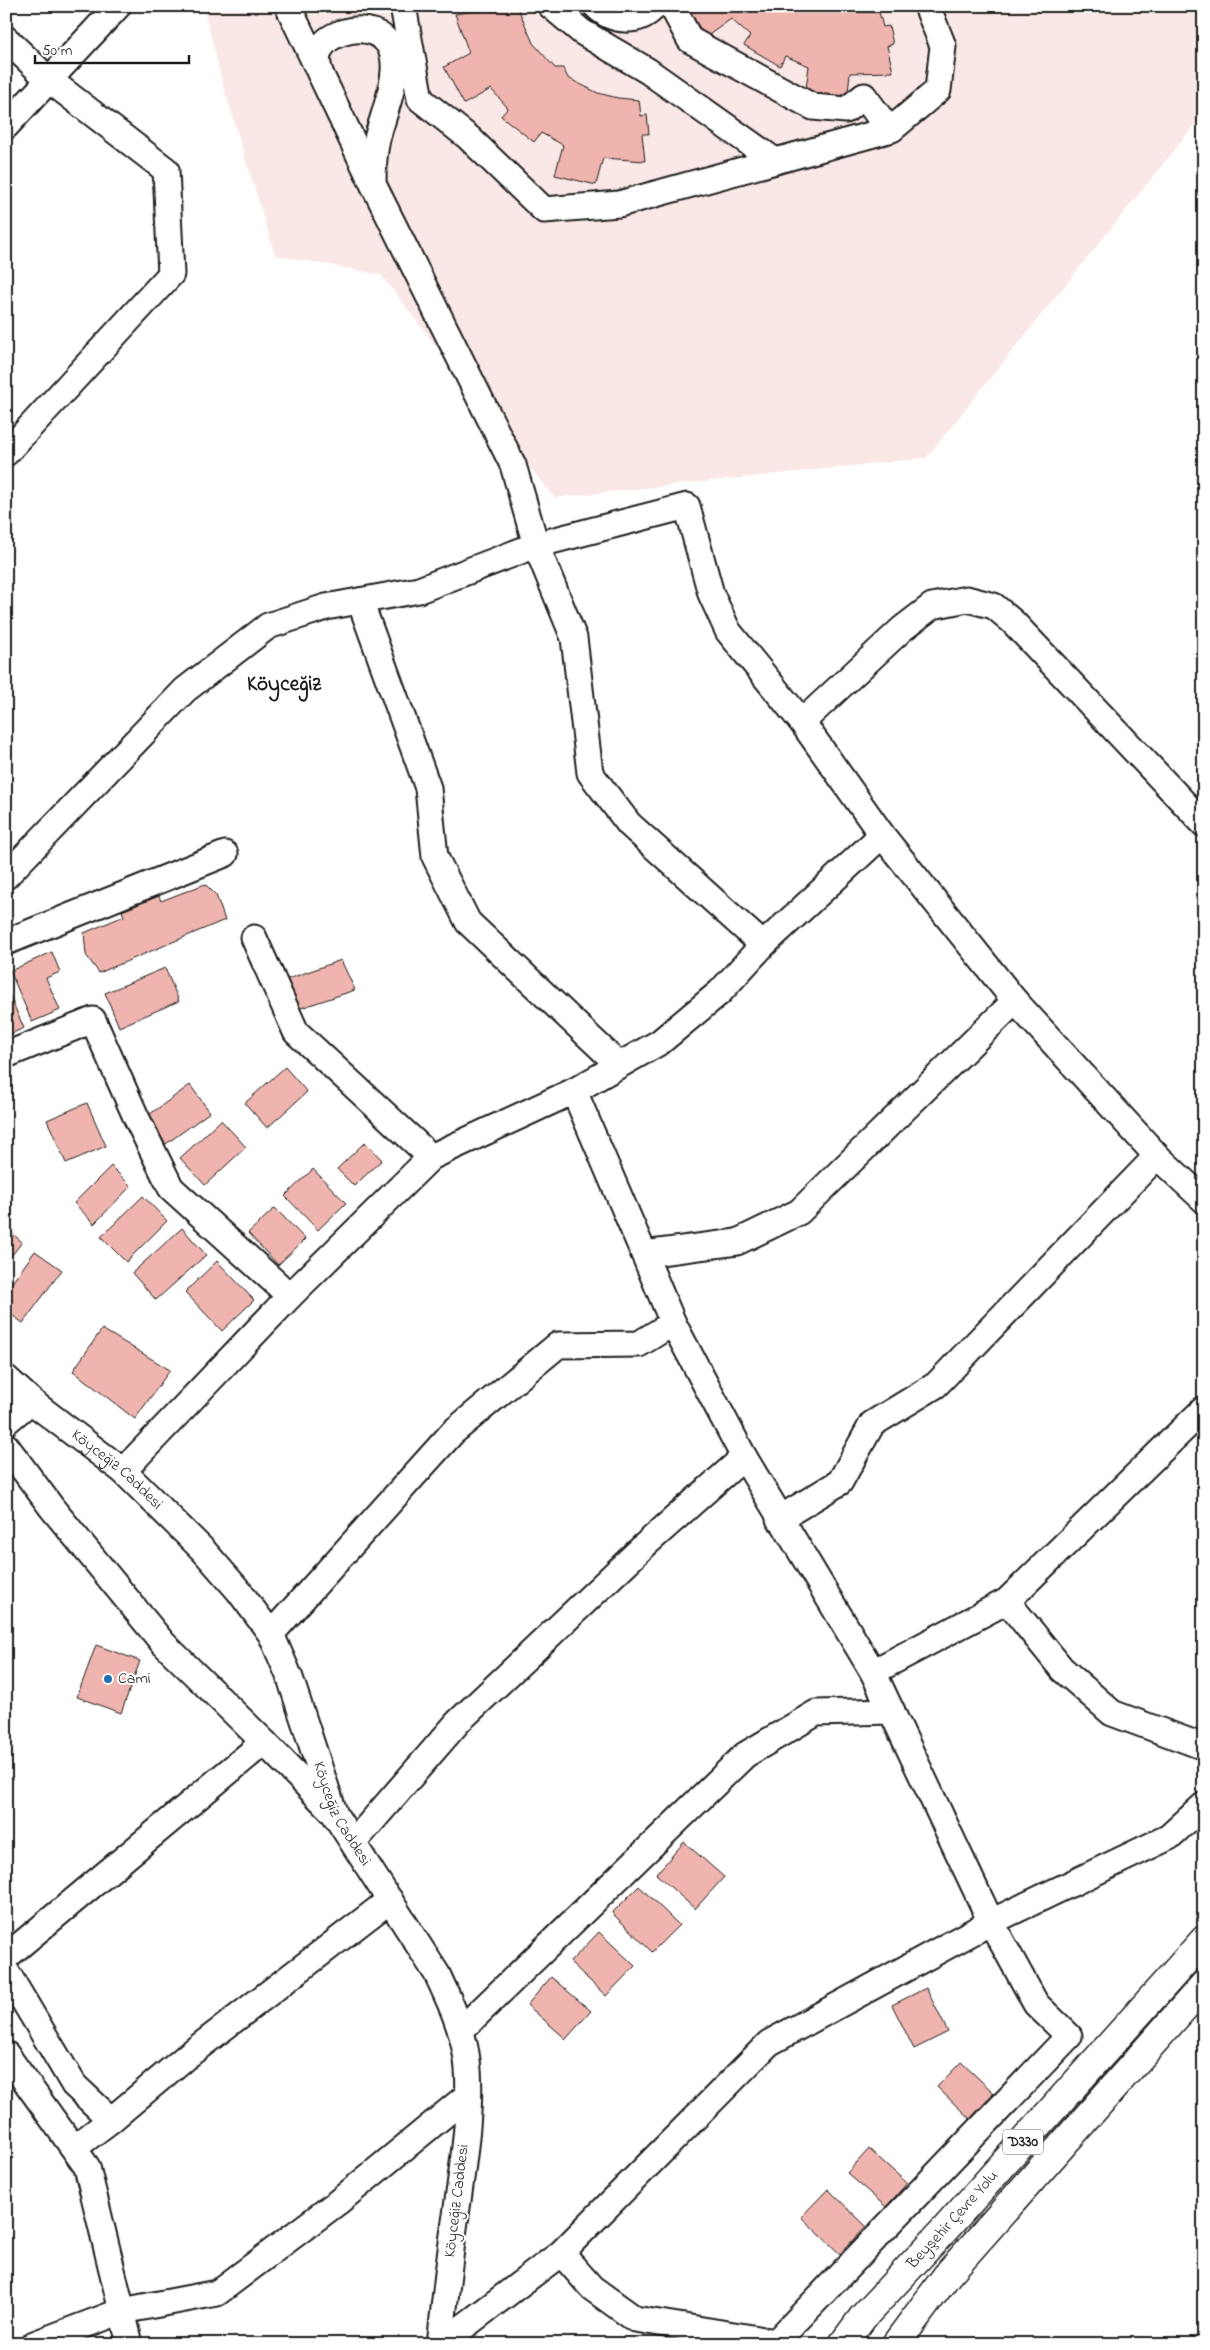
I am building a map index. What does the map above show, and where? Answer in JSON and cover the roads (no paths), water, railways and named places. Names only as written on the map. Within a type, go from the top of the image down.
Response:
[{"type":"highway","name":"Beyşehir Çevre Yolu","points":[[843,2344],[863,2317],[948,2227],[1204,1940]]},
{"type":"highway","name":"Beyşehir Çevre Yolu","points":[[896,2344],[948,2274],[1204,1985]]},
{"type":"street","points":[[6,126],[118,6]]},
{"type":"street","points":[[288,6],[372,184],[513,465],[536,545],[574,638],[590,773],[629,824],[763,945]]},
{"type":"street","points":[[372,184],[374,152],[402,52],[403,6]]},
{"type":"street","points":[[551,6],[582,32],[648,71],[775,161]]},
{"type":"street","points":[[602,8],[616,18],[629,19],[643,16],[655,6]]},
{"type":"street","points":[[670,6],[673,8],[690,40],[813,107],[846,110],[864,96],[890,130]]},
{"type":"street","points":[[320,73],[317,56],[324,43],[333,37],[354,30],[365,30],[380,36],[390,46],[402,52],[420,99],[468,137],[544,210],[619,204],[890,130],[938,90],[943,46],[927,6]]},
{"type":"street","points":[[6,39],[48,79],[166,170],[171,274],[6,453]]},
{"type":"street","points":[[6,876],[193,684],[268,626],[326,608],[419,590],[536,545],[686,506],[711,594],[728,631],[802,722],[882,835],[1015,1001],[1157,1156],[1204,1200]]},
{"type":"street","points":[[802,722],[902,629],[932,606],[967,599],[994,606],[1013,622],[1204,824]]},
{"type":"street","points":[[360,601],[428,788],[435,858],[468,922],[619,1065]]},
{"type":"street","points":[[123,1471],[290,1296],[432,1157],[574,1091],[660,1042],[720,992],[763,945],[882,835]]},
{"type":"street","points":[[6,942],[225,854]]},
{"type":"street","points":[[254,938],[296,1032],[432,1157]]},
{"type":"street","points":[[644,1254],[736,1242],[799,1212],[1015,1001]]},
{"type":"street","points":[[6,1055],[93,1020],[136,1117],[171,1188],[290,1296]]},
{"type":"street","points":[[561,2254],[592,2288],[635,2319],[776,2342],[1069,2036],[1036,2004],[992,1922],[873,1672],[779,1519],[673,1323],[574,1091]]},
{"type":"street","points":[[779,1519],[840,1482],[872,1424],[936,1385],[1157,1156]]},
{"type":"street","points":[[271,1634],[453,1432],[558,1345],[639,1344],[673,1323]]},
{"type":"street","name":"Köyceğiz Caddesi","points":[[6,1378],[31,1402],[123,1471],[204,1551],[239,1591],[271,1634],[306,1720],[335,1815],[437,1974],[461,2030],[467,2061],[464,2148],[440,2344]]},
{"type":"street","points":[[6,1422],[31,1402]]},
{"type":"street","points":[[873,1672],[1007,1601],[1204,1409]]},
{"type":"street","points":[[6,1446],[52,1508],[164,1643],[335,1815]]},
{"type":"street","points":[[354,1842],[458,1722],[645,1545],[744,1457]]},
{"type":"street","points":[[1007,1601],[1062,1669],[1112,1713],[1204,1747]]},
{"type":"street","points":[[461,2030],[745,1754],[816,1713],[892,1711]]},
{"type":"street","points":[[6,1957],[264,1742]]},
{"type":"street","points":[[440,2344],[561,2254],[769,2043],[992,1922],[1170,1838],[1204,1805]]},
{"type":"street","points":[[74,2148],[111,2120],[187,2056],[390,1900]]},
{"type":"street","points":[[6,1971],[74,2084],[111,2120]]},
{"type":"street","points":[[6,2054],[87,2167],[130,2344]]},
{"type":"street","points":[[34,2344],[122,2311],[217,2293],[338,2202],[467,2096]]},
{"type":"place","name":"Cami","points":[[108,1679]]},
{"type":"district","name":"Köyceğiz","points":[[284,685]]}]
